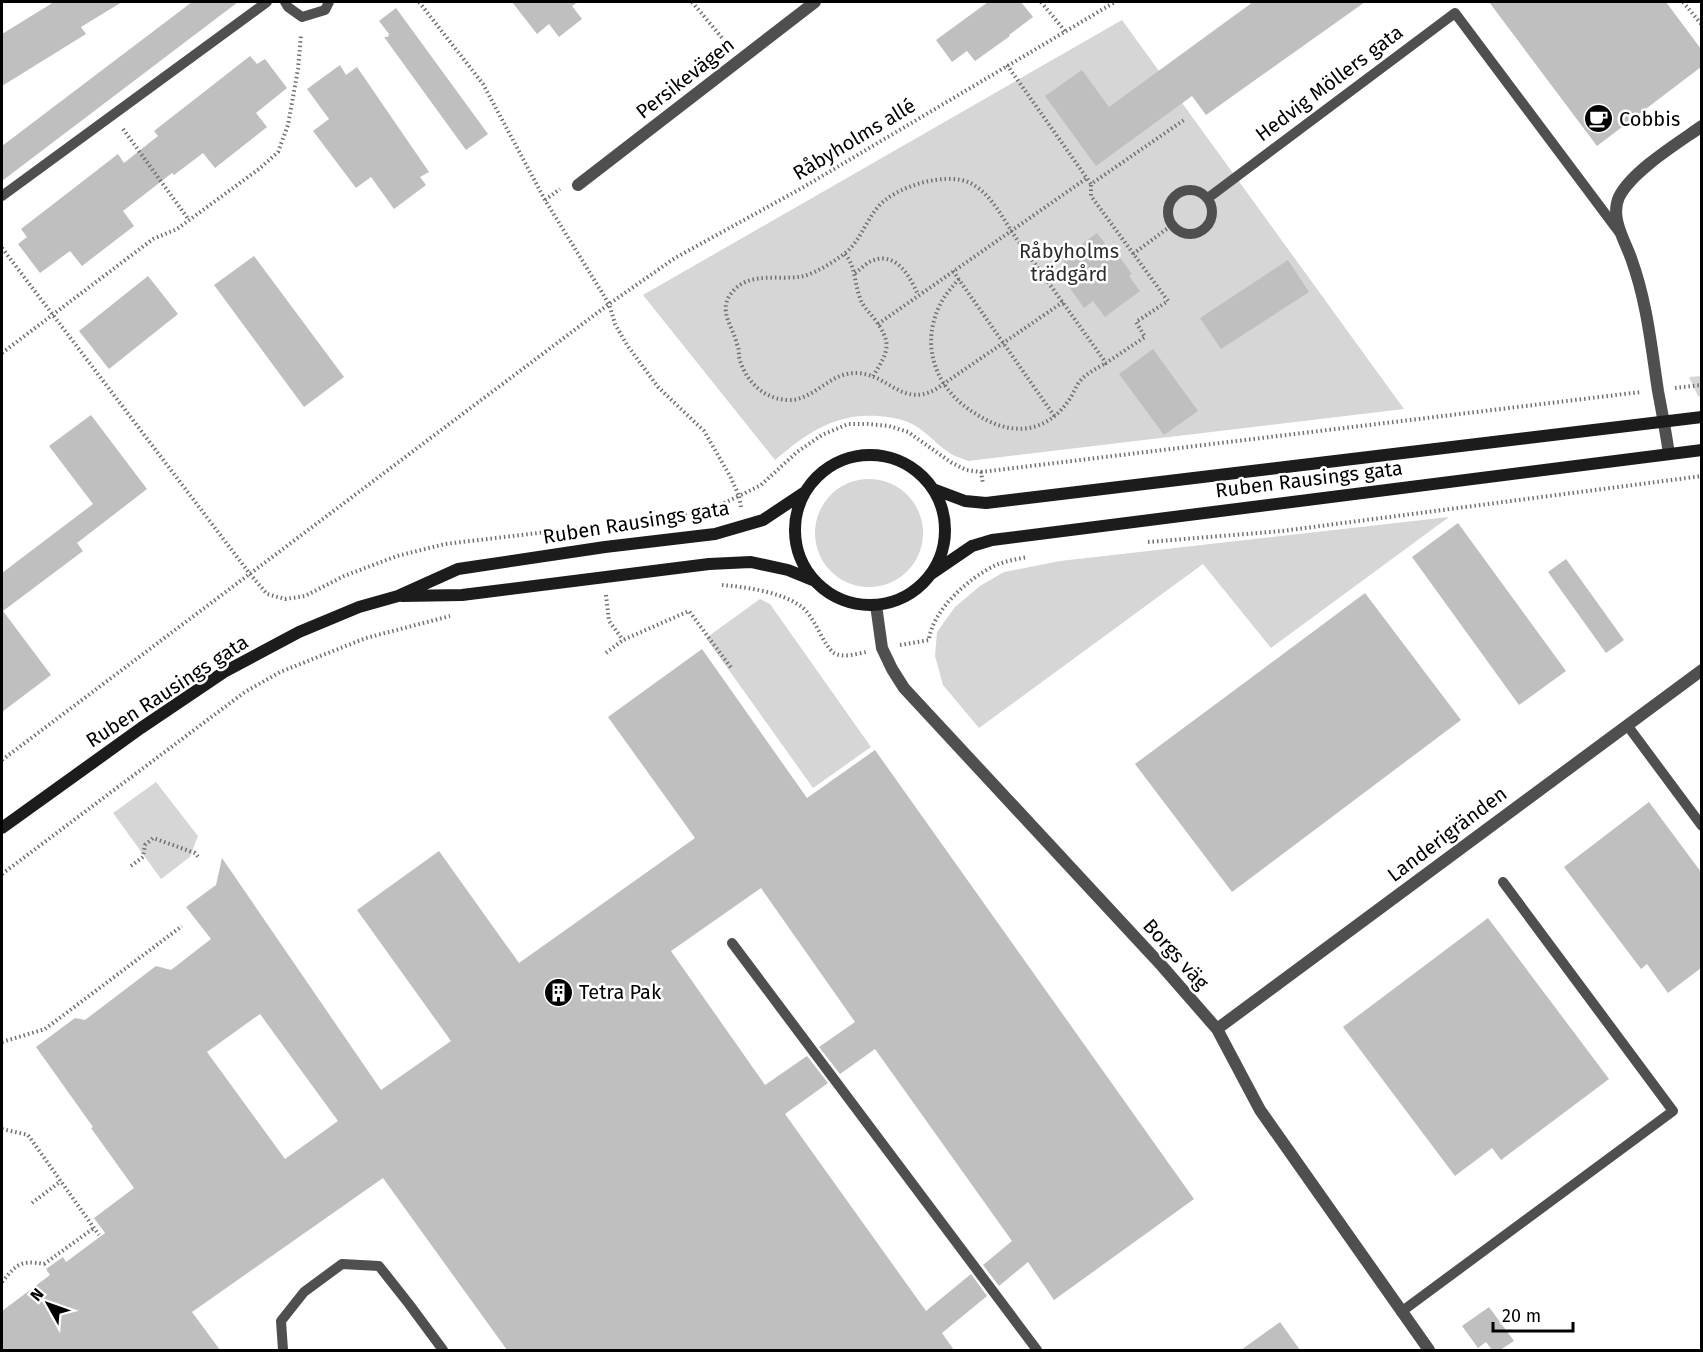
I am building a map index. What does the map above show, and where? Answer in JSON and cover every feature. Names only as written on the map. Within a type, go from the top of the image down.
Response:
[{"type":"main road","name":"Ruben Rausings gata","points":[[933,489],[965,501],[986,503],[1701,417]]},
{"type":"main road","name":"Ruben Rausings gata","points":[[398,596],[462,596],[709,564],[751,562],[788,570],[814,581],[827,592],[842,600],[876,605],[897,600],[916,589],[931,574],[972,546],[992,540],[1701,450]]},
{"type":"main road","name":"Ruben Rausings gata","points":[[814,581],[797,547],[794,528],[797,509],[805,492],[821,472],[843,459],[868,454],[894,458],[916,470],[933,489],[943,509],[946,532],[941,554],[931,574]]},
{"type":"main road","name":"Ruben Rausings gata","points":[[2,828],[141,728],[224,672],[299,632],[359,607],[398,596],[458,569],[605,547],[715,534],[763,520],[805,492]]},
{"type":"street","name":"Persikevägen","points":[[578,185],[815,2]]},
{"type":"street","name":"Hedvig Möllers gata","points":[[1669,454],[1650,333],[1641,290],[1620,233],[1617,213],[1618,199],[1627,184],[1643,169],[1701,126]]},
{"type":"street","name":"Borgs väg","points":[[876,605],[882,648],[904,688],[1217,1029],[1260,1110],[1429,1350]]},
{"type":"street","name":"Landerigränden","points":[[1217,1029],[1701,670]]},
{"type":"lane","points":[[2,196],[267,2]]},
{"type":"lane","points":[[285,2],[288,8],[302,17],[325,10],[329,2]]},
{"type":"lane","name":"Hedvig Möllers gata","points":[[1208,198],[1455,13],[1620,233]]},
{"type":"lane","points":[[1193,189],[1208,198],[1212,215],[1209,223],[1203,229],[1186,234],[1178,231],[1172,225],[1167,209],[1170,200],[1176,194],[1193,189]]},
{"type":"lane","points":[[1627,724],[1701,826]]},
{"type":"lane","points":[[1401,1311],[1673,1111],[1503,882]]},
{"type":"lane","points":[[732,943],[1037,1350]]},
{"type":"lane","points":[[283,1350],[280,1321],[304,1292],[342,1264],[379,1266],[443,1350]]},
{"type":"path","points":[[419,2],[483,84],[545,200],[609,304],[615,324],[643,368],[658,387],[705,431],[739,496],[745,525]]},
{"type":"path","points":[[693,2],[740,60]]},
{"type":"path","points":[[1041,2],[1065,31]]},
{"type":"path","name":"Råbyholms allé","points":[[2,760],[609,304],[675,258],[802,188],[1115,2]]},
{"type":"path","points":[[1683,2],[1701,25]]},
{"type":"path","points":[[2,353],[153,239],[177,229],[259,169],[278,152],[288,125],[298,69],[302,17]]},
{"type":"path","points":[[959,279],[946,294],[937,310],[932,336],[933,362],[944,384],[965,406],[990,423],[1010,428],[1027,428],[1043,424],[1055,417],[1085,376],[1146,337],[1136,322],[1168,301],[1091,196],[1091,184],[1008,64]]},
{"type":"path","points":[[112,114],[189,220]]},
{"type":"path","points":[[1091,184],[1184,120]]},
{"type":"path","points":[[1063,302],[927,395],[915,396],[902,392],[873,376],[861,373],[844,375],[806,396],[789,400],[774,398],[758,390],[746,377],[726,314],[726,300],[735,288],[754,278],[804,275],[827,266],[845,254],[857,241],[878,207],[888,197],[915,184],[948,178],[969,182],[984,193],[1063,302],[1106,363]]},
{"type":"path","points":[[878,324],[1087,178]]},
{"type":"path","points":[[1133,254],[1172,225]]},
{"type":"path","points":[[2,249],[267,594],[285,599],[305,596],[344,576],[397,556],[445,544],[600,526]]},
{"type":"path","points":[[845,254],[855,273],[860,300],[884,333],[887,342],[886,352],[873,376]]},
{"type":"path","points":[[855,273],[873,260],[883,258],[892,261],[901,267],[918,295]]},
{"type":"path","points":[[953,271],[1055,417]]},
{"type":"path","points":[[672,517],[722,504],[761,485],[797,452],[822,435],[848,424],[889,426],[908,432],[952,463],[966,470],[981,472],[1701,385]]},
{"type":"path","points":[[981,472],[986,503]]},
{"type":"path","points":[[1145,542],[1282,531],[1701,476]]},
{"type":"path","points":[[992,540],[996,565]]},
{"type":"path","points":[[712,584],[758,590],[787,599],[810,615],[834,653],[854,654],[929,640],[934,620],[956,595],[977,577],[996,565],[1037,555]]},
{"type":"path","points":[[751,562],[758,590]]},
{"type":"path","points":[[617,593],[606,594],[609,621],[623,640]]},
{"type":"path","points":[[606,653],[623,640],[689,611],[732,669]]},
{"type":"path","points":[[2,874],[236,698],[264,680],[366,638],[456,615]]},
{"type":"path","points":[[131,866],[143,857],[145,845],[153,838],[195,853],[199,858]]},
{"type":"path","points":[[2,1042],[45,1029],[182,926]]},
{"type":"path","points":[[2,1129],[28,1135],[99,1235]]},
{"type":"path","points":[[32,1203],[61,1181]]},
{"type":"path","points":[[2,1282],[13,1269],[27,1261],[44,1264],[94,1228]]},
{"type":"green space","name":"Råbyholms trädgård","points":[[1122,20],[1404,409],[968,461],[951,454],[910,423],[887,417],[863,416],[835,421],[810,433],[775,460],[643,295]]},
{"type":"green space","points":[[1702,376],[1701,397],[1698,396],[1689,377]]},
{"type":"green space","points":[[869,479],[890,483],[908,494],[919,512],[923,533],[919,554],[908,572],[890,583],[869,587],[848,583],[830,572],[819,554],[815,533],[819,512],[830,494],[848,483]]},
{"type":"green space","points":[[1449,517],[1271,648],[1203,564],[979,728],[943,685],[935,656],[937,632],[955,607],[980,586],[1004,572],[1060,561]]},
{"type":"green space","points":[[760,599],[770,604],[871,747],[813,788],[706,638]]},
{"type":"green space","points":[[156,782],[198,836],[190,857],[161,879],[113,813]]},
{"type":"building","points":[[54,2],[122,2],[81,27],[86,34],[2,86],[2,34]]},
{"type":"building","points":[[192,2],[238,2],[2,181],[2,146]]},
{"type":"building","points":[[512,2],[578,2],[572,6],[582,19],[559,37],[549,24],[537,34]]},
{"type":"building","points":[[988,2],[1021,2],[1033,17],[975,61],[967,51],[952,62],[936,40]]},
{"type":"building","points":[[1253,2],[1365,2],[1206,115],[1192,96],[1096,166],[1045,96],[1082,70],[1109,107]]},
{"type":"building","points":[[1489,2],[1666,2],[1701,49],[1701,67],[1597,146]]},
{"type":"building","points":[[396,8],[488,134],[466,150],[384,37],[388,37],[389,34],[379,21]]},
{"type":"building","points":[[250,56],[257,64],[265,59],[287,88],[256,113],[267,127],[215,168],[203,153],[174,175],[172,173],[123,211],[134,226],[82,266],[70,251],[40,273],[18,244],[27,237],[21,229],[118,154],[124,163],[158,136],[154,131]]},
{"type":"building","points":[[340,65],[346,75],[357,67],[429,172],[420,177],[426,185],[394,209],[371,177],[356,188],[313,131],[329,119],[307,89]]},
{"type":"building","points":[[1097,233],[1110,250],[1113,248],[1132,274],[1129,276],[1140,291],[1105,317],[1093,301],[1084,308],[1065,281],[1073,275],[1062,259]]},
{"type":"building","points":[[254,256],[344,377],[304,407],[214,285]]},
{"type":"building","points":[[1288,260],[1309,292],[1221,349],[1200,318]]},
{"type":"building","points":[[148,276],[178,314],[109,369],[79,331]]},
{"type":"building","points":[[1153,349],[1198,411],[1164,435],[1119,374]]},
{"type":"building","points":[[91,415],[147,489],[77,543],[83,551],[3,611],[51,675],[2,712],[2,573],[93,504],[49,446]]},
{"type":"building","points":[[1458,523],[1566,671],[1519,705],[1412,557]]},
{"type":"building","points":[[1566,559],[1624,640],[1606,653],[1548,572]]},
{"type":"building","points":[[1365,593],[1461,720],[1232,892],[1135,764]]},
{"type":"building","name":"Tetra Pak","points":[[702,649],[807,798],[875,750],[1194,1199],[1054,1300],[1028,1262],[999,1286],[983,1265],[1012,1241],[875,1049],[840,1074],[819,1047],[855,1022],[761,888],[671,951],[765,1085],[807,1056],[828,1083],[785,1114],[926,1311],[971,1274],[987,1296],[942,1333],[954,1350],[507,1350],[383,1178],[192,1312],[220,1350],[2,1350],[2,1311],[50,1275],[46,1269],[63,1257],[66,1262],[105,1233],[94,1218],[134,1188],[36,1047],[75,1018],[85,1020],[156,966],[171,970],[211,939],[186,907],[216,885],[222,858],[381,1090],[451,1041],[357,910],[439,851],[519,963],[695,838],[608,717]],"holes":[[[260,1014],[338,1121],[285,1159],[207,1052]]]},
{"type":"building","points":[[1649,802],[1701,872],[1701,968],[1668,993],[1647,964],[1641,969],[1564,867]]},
{"type":"building","points":[[1488,918],[1609,1079],[1501,1160],[1492,1148],[1455,1176],[1343,1027]]},
{"type":"building","points":[[1489,1307],[1514,1341],[1500,1350],[1492,1350],[1486,1342],[1478,1348],[1462,1326]]},
{"type":"building","points":[[1280,1322],[1300,1350],[1241,1350]]},
{"type":"place","name":"Cobbis","points":[[1598,119]]},
{"type":"place","name":"Tetra Pak","points":[[558,992]]}]
